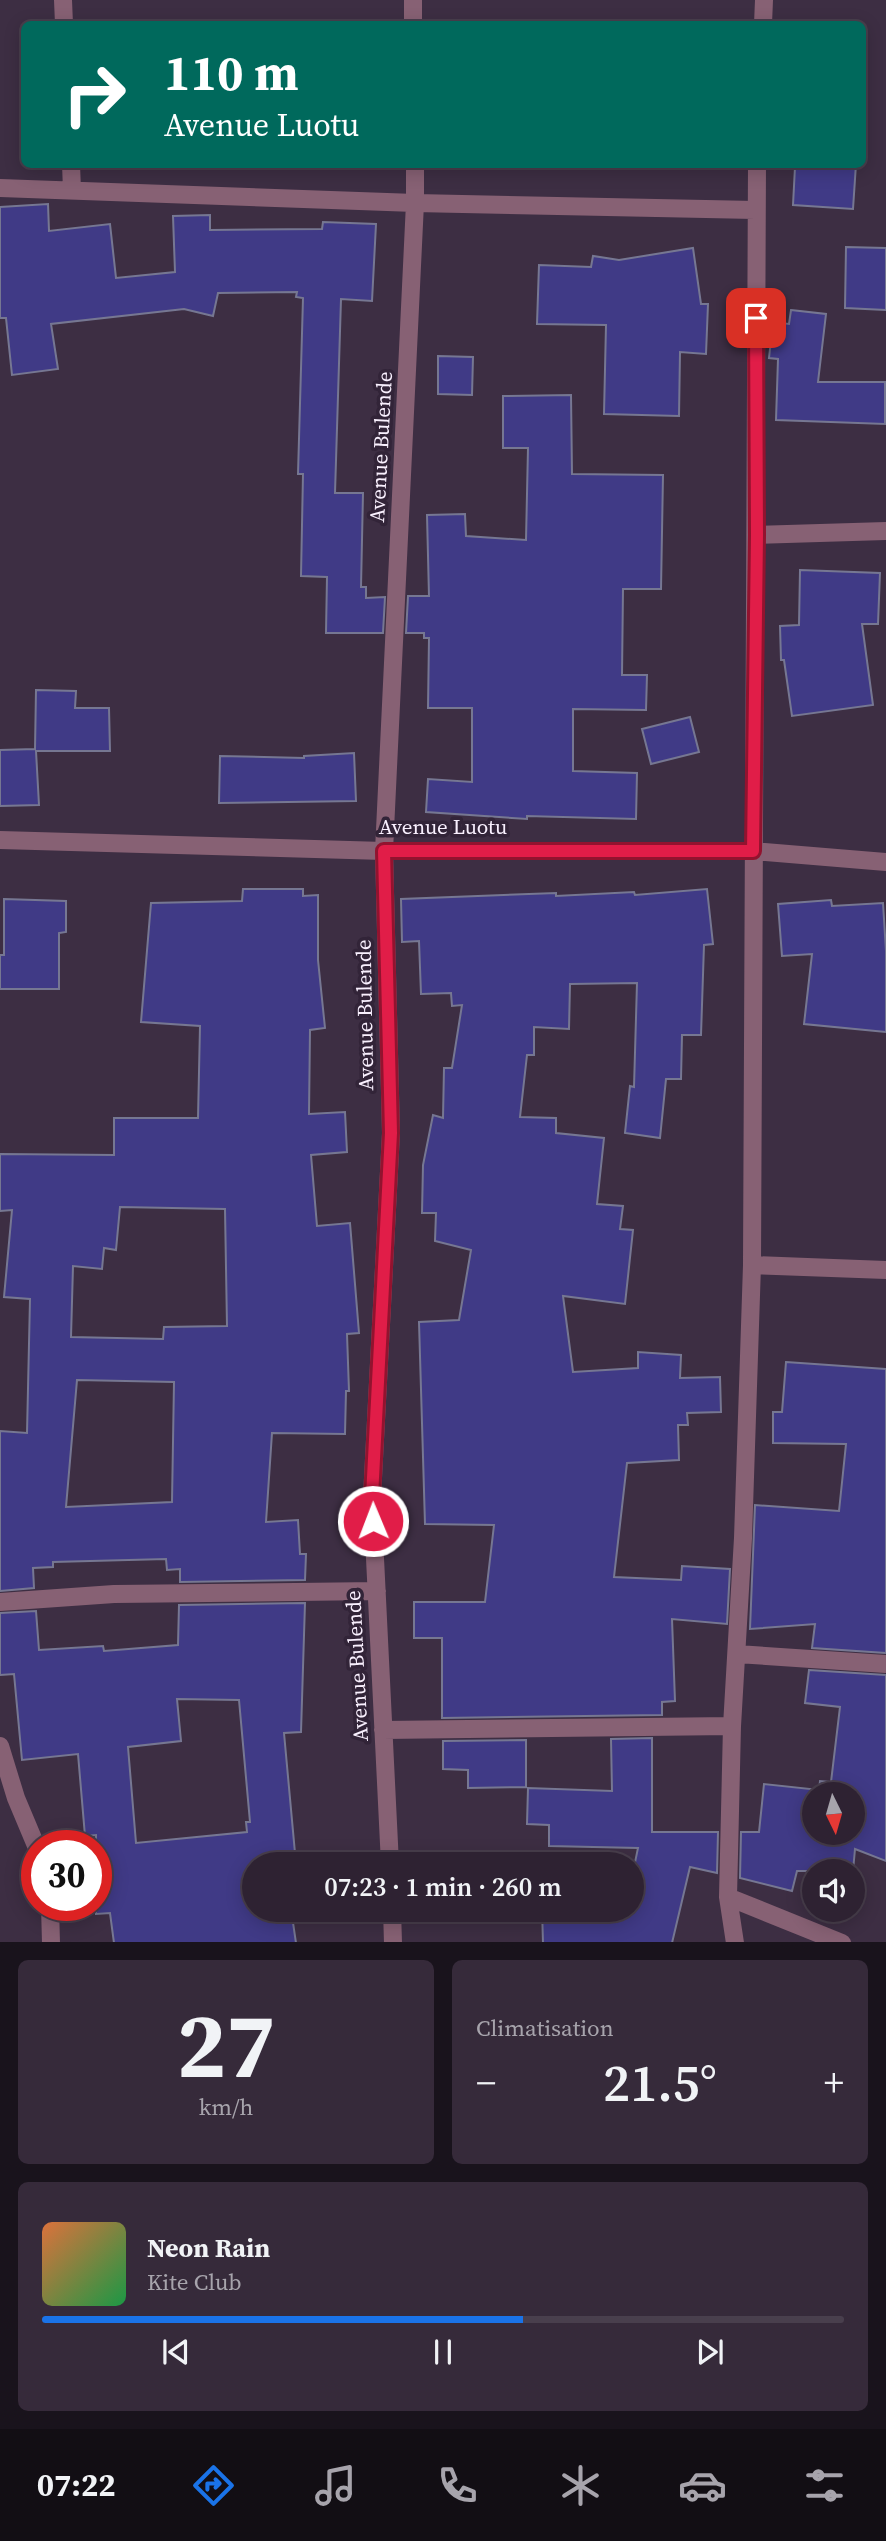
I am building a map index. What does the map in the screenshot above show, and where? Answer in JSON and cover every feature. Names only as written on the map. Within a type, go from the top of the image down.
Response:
[{"type":"street","points":[[62,0],[64,21]]},
{"type":"street","points":[[413,0],[414,21]]},
{"type":"street","points":[[763,21],[764,0]]},
{"type":"street","points":[[71,168],[72,190]]},
{"type":"street","name":"Avenue Bulende","points":[[389,1852],[372,1497],[391,1133],[384,851],[415,168]]},
{"type":"street","points":[[735,1942],[728,1897],[732,1726],[743,1538],[752,1265],[757,168]]},
{"type":"street","points":[[0,188],[415,203],[755,210]]},
{"type":"street","points":[[757,535],[886,531]]},
{"type":"street","name":"Avenue Luotu","points":[[0,840],[384,851],[753,851],[886,862]]},
{"type":"street","points":[[752,1265],[886,1270]]},
{"type":"street","points":[[0,1602],[114,1594],[377,1591]]},
{"type":"street","points":[[737,1654],[886,1664]]},
{"type":"street","points":[[383,1730],[732,1726]]},
{"type":"street","points":[[0,1746],[29,1830]]},
{"type":"street","points":[[728,1897],[842,1942]]},
{"type":"street","points":[[50,1921],[51,1942]]},
{"type":"street","points":[[392,1922],[393,1942]]},
{"type":"building","points":[[795,168],[856,168],[853,209],[793,205]]},
{"type":"building","points":[[48,204],[49,231],[110,224],[116,278],[175,272],[173,216],[210,215],[210,230],[322,229],[323,222],[376,224],[372,301],[341,299],[335,493],[363,493],[361,587],[366,587],[366,598],[385,597],[383,633],[326,633],[327,577],[301,576],[303,474],[298,474],[303,298],[296,297],[297,292],[218,293],[213,316],[184,309],[51,324],[58,369],[12,375],[6,318],[0,318],[0,207]]},
{"type":"building","points":[[846,247],[886,248],[886,310],[845,308]]},
{"type":"building","points":[[693,248],[701,304],[708,304],[706,354],[680,352],[679,416],[604,414],[606,325],[537,324],[539,265],[591,267],[593,256],[619,260]]},
{"type":"building","points":[[791,310],[826,314],[818,382],[885,382],[885,424],[776,420],[778,359],[769,358],[773,322],[789,324]]},
{"type":"building","points":[[438,356],[473,357],[472,395],[438,394]]},
{"type":"building","points":[[571,395],[572,474],[663,475],[661,589],[623,589],[622,675],[647,675],[646,710],[573,709],[573,771],[637,773],[636,819],[527,816],[527,819],[426,812],[428,779],[472,782],[472,708],[428,708],[429,638],[424,638],[424,633],[406,633],[408,596],[429,596],[427,515],[465,514],[466,536],[526,540],[528,448],[503,448],[503,396]]},
{"type":"building","points":[[800,570],[880,573],[878,624],[862,624],[873,705],[792,716],[784,660],[781,660],[780,626],[799,625]]},
{"type":"building","points":[[36,690],[76,691],[75,708],[109,708],[110,751],[36,751],[39,805],[0,806],[0,750],[35,749]]},
{"type":"building","points":[[690,717],[699,752],[651,764],[642,729]]},
{"type":"building","points":[[354,753],[356,801],[219,803],[220,756],[304,758]]},
{"type":"building","points":[[243,889],[303,889],[303,896],[318,895],[318,960],[325,1028],[310,1030],[309,1114],[345,1112],[347,1152],[311,1155],[317,1226],[350,1223],[359,1333],[347,1334],[349,1391],[346,1391],[345,1434],[272,1433],[266,1522],[298,1520],[300,1554],[306,1554],[305,1580],[180,1582],[180,1569],[167,1570],[166,1559],[53,1562],[53,1567],[33,1568],[34,1588],[0,1591],[0,1431],[27,1433],[30,1299],[4,1297],[12,1210],[0,1211],[0,1154],[114,1155],[114,1118],[198,1118],[200,1026],[141,1022],[151,903],[242,901]],"holes":[[[120,1207],[225,1209],[227,1326],[164,1327],[163,1339],[71,1337],[73,1266],[102,1269],[104,1248],[116,1250]],[[77,1380],[174,1382],[172,1502],[66,1507]]]},
{"type":"building","points":[[707,889],[713,944],[704,945],[701,1035],[682,1035],[681,1079],[666,1079],[660,1138],[625,1133],[630,1086],[634,1087],[637,983],[570,984],[569,1029],[534,1027],[534,1055],[527,1055],[520,1117],[556,1118],[556,1133],[604,1138],[597,1204],[623,1206],[620,1229],[633,1230],[625,1304],[563,1296],[573,1372],[638,1368],[638,1352],[681,1355],[680,1378],[720,1377],[721,1412],[687,1413],[688,1425],[678,1425],[679,1460],[627,1463],[614,1577],[681,1580],[682,1566],[730,1569],[727,1624],[672,1619],[675,1701],[662,1702],[662,1715],[442,1718],[442,1638],[414,1638],[414,1602],[485,1602],[494,1525],[425,1524],[419,1322],[459,1320],[471,1250],[435,1241],[436,1213],[422,1213],[423,1165],[433,1115],[443,1118],[444,1068],[452,1068],[462,1005],[452,1006],[451,993],[421,994],[419,941],[402,942],[401,899],[556,893],[556,896],[634,892],[635,895]]},
{"type":"building","points":[[4,899],[66,901],[66,932],[59,933],[59,989],[0,989],[0,955],[4,955]]},
{"type":"building","points":[[831,900],[832,906],[883,903],[886,1032],[804,1024],[812,954],[782,956],[778,904]]},
{"type":"building","points":[[786,1362],[886,1369],[886,1653],[812,1648],[815,1624],[750,1629],[755,1505],[839,1511],[846,1444],[773,1443],[773,1412],[782,1412]]},
{"type":"building","points":[[305,1603],[301,1732],[284,1733],[295,1852],[242,1852],[242,1922],[293,1922],[296,1942],[114,1942],[111,1921],[112,1830],[84,1830],[78,1754],[22,1760],[14,1674],[0,1675],[0,1613],[36,1611],[39,1650],[103,1646],[104,1651],[178,1645],[179,1605]],"holes":[[[177,1699],[239,1700],[250,1822],[246,1822],[247,1832],[136,1843],[128,1747],[181,1741]]]},
{"type":"building","points":[[809,1670],[886,1675],[886,1861],[855,1849],[854,1859],[802,1859],[802,1871],[797,1871],[792,1891],[740,1878],[741,1832],[759,1832],[764,1784],[802,1788],[802,1845],[865,1845],[865,1782],[831,1782],[840,1707],[805,1703]]},
{"type":"building","points":[[652,1738],[652,1832],[718,1832],[717,1873],[690,1867],[672,1942],[543,1942],[542,1922],[644,1922],[644,1852],[637,1852],[638,1848],[549,1846],[549,1825],[527,1824],[528,1788],[612,1791],[611,1739]]},
{"type":"building","points":[[526,1740],[526,1787],[468,1788],[468,1770],[443,1769],[443,1741]]},
{"type":"route","points":[[373,1521],[372,1497],[391,1133],[384,851],[753,851],[757,535],[756,318]]}]
